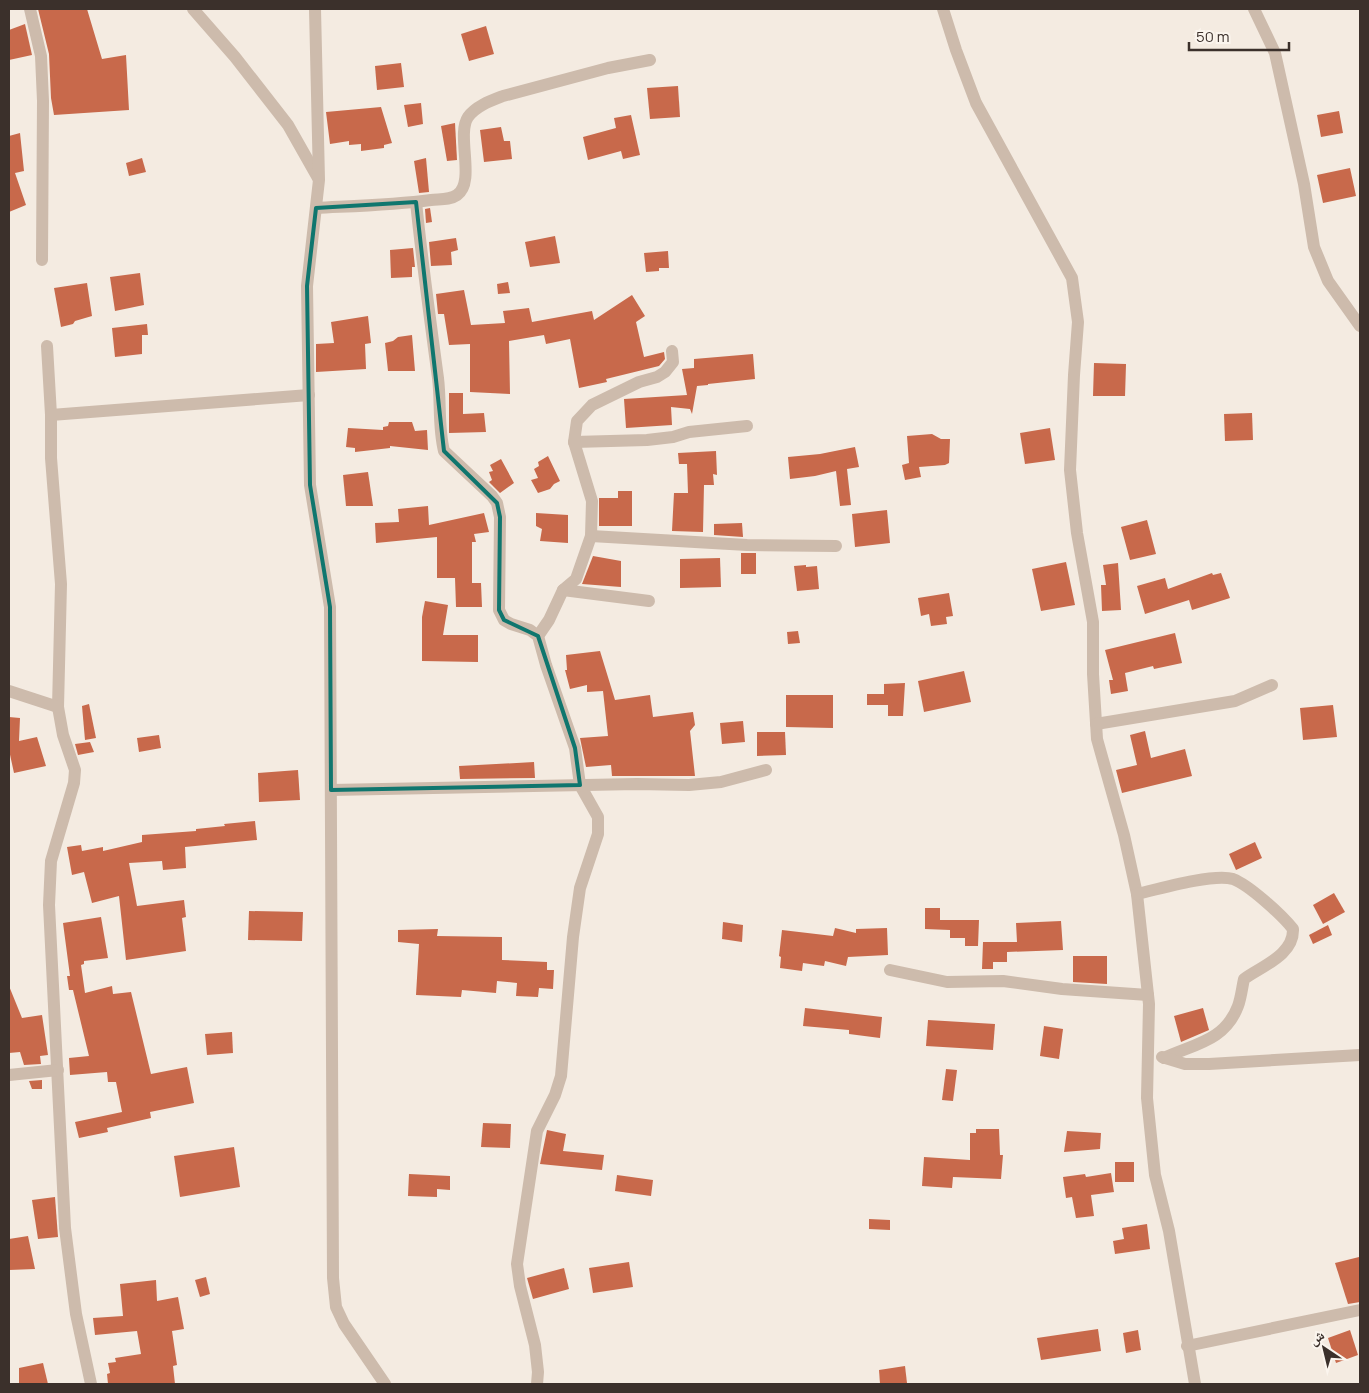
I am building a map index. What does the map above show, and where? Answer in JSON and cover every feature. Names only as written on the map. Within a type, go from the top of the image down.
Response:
[{"type":"street","points":[[30,9],[41,56],[43,101],[42,260]]},
{"type":"street","points":[[193,9],[235,57],[288,125],[319,180]]},
{"type":"street","points":[[315,9],[319,180],[307,286],[310,484],[330,607],[333,1278],[336,1307],[344,1324],[384,1384]]},
{"type":"street","points":[[943,9],[976,103],[1072,278],[1078,322],[1070,470],[1077,533],[1093,622],[1097,739],[1124,835],[1137,894],[1148,995],[1147,1098],[1155,1175],[1169,1231],[1187,1346],[1195,1384]]},
{"type":"street","points":[[1254,9],[1275,53],[1304,184],[1314,247],[1328,281],[1360,326]]},
{"type":"street","points":[[316,208],[451,198],[459,194],[464,185],[464,132],[466,119],[474,111],[487,102],[569,78],[650,60]]},
{"type":"street","points":[[416,202],[438,380],[441,441],[444,451],[497,503],[500,517],[499,610],[504,620],[530,630],[538,636],[546,665],[575,748],[580,785],[598,817],[598,834],[580,888],[573,937],[561,1076],[555,1095],[537,1131],[517,1264],[520,1286],[535,1345],[538,1372],[537,1384]]},
{"type":"street","points":[[47,346],[51,415],[51,458],[61,584],[58,707],[63,735],[75,770],[74,783],[51,861],[50,882],[60,1160],[64,1228],[76,1314],[90,1384]]},
{"type":"street","points":[[538,636],[549,620],[563,590],[576,579],[591,536],[592,501],[574,442],[577,421],[592,405],[665,372],[673,362],[672,351]]},
{"type":"street","points":[[51,415],[309,395]]},
{"type":"street","points":[[574,442],[647,440],[673,437],[689,432],[747,426]]},
{"type":"street","points":[[591,536],[747,545],[836,546]]},
{"type":"street","points":[[563,590],[649,600]]},
{"type":"street","points":[[1096,724],[1235,701],[1272,685]]},
{"type":"street","points":[[9,691],[58,707]]},
{"type":"street","points":[[331,790],[580,785],[689,785],[721,782],[766,770]]},
{"type":"street","points":[[1137,894],[1183,883],[1222,878],[1234,880],[1275,909],[1293,929],[1293,935],[1288,948],[1276,959],[1244,979],[1238,1006],[1218,1034],[1203,1043],[1164,1058]]},
{"type":"street","points":[[890,970],[948,982],[1004,981],[1062,989],[1148,995]]},
{"type":"street","points":[[1147,1051],[1185,1064],[1360,1055]]},
{"type":"street","points":[[9,1075],[58,1070]]},
{"type":"street","points":[[1187,1346],[1360,1310]]},
{"type":"highlighted area","points":[[416,202],[444,451],[497,503],[500,517],[499,610],[504,620],[538,636],[575,748],[580,785],[331,790],[330,607],[310,485],[307,286],[316,208]]},
{"type":"building","points":[[38,9],[87,9],[102,59],[126,55],[129,110],[54,115],[51,98],[49,54]]},
{"type":"building","points":[[25,24],[32,55],[9,60],[9,30]]},
{"type":"building","points":[[486,26],[494,54],[469,61],[461,34]]},
{"type":"building","points":[[401,63],[404,87],[377,90],[375,66]]},
{"type":"building","points":[[678,86],[680,117],[650,119],[647,88]]},
{"type":"building","points":[[421,103],[423,124],[408,127],[404,105]]},
{"type":"building","points":[[381,107],[392,143],[384,145],[384,148],[361,151],[361,144],[349,145],[349,141],[330,144],[326,112]]},
{"type":"building","points":[[1339,111],[1343,133],[1321,137],[1317,115]]},
{"type":"building","points":[[631,115],[640,155],[623,159],[621,151],[588,160],[583,137],[616,128],[614,118]]},
{"type":"building","points":[[455,123],[457,160],[447,161],[441,126]]},
{"type":"building","points":[[501,127],[504,141],[510,141],[512,159],[484,162],[480,130]]},
{"type":"building","points":[[20,133],[24,171],[15,173],[26,205],[9,212],[9,136]]},
{"type":"building","points":[[142,158],[146,172],[129,176],[126,163]]},
{"type":"building","points":[[426,158],[429,192],[419,193],[414,161]]},
{"type":"building","points":[[1350,168],[1356,196],[1323,203],[1317,175]]},
{"type":"building","points":[[430,208],[432,222],[426,223],[425,209]]},
{"type":"building","points":[[555,236],[560,263],[530,267],[525,242]]},
{"type":"building","points":[[456,238],[458,250],[451,252],[452,265],[431,266],[429,242]]},
{"type":"building","points":[[413,248],[415,267],[412,267],[412,277],[391,278],[390,250]]},
{"type":"building","points":[[668,251],[669,268],[659,268],[659,271],[646,272],[644,253]]},
{"type":"building","points":[[140,273],[144,305],[115,311],[110,277]]},
{"type":"building","points":[[508,282],[510,293],[498,294],[497,284]]},
{"type":"building","points":[[87,283],[92,316],[61,327],[54,288]]},
{"type":"building","points":[[464,290],[471,325],[505,323],[503,311],[529,308],[532,322],[592,311],[594,320],[632,295],[645,316],[636,322],[644,357],[664,352],[665,359],[659,366],[606,379],[607,382],[579,388],[570,339],[546,344],[544,335],[509,341],[510,394],[470,392],[470,344],[449,345],[444,314],[438,314],[436,294]]},
{"type":"building","points":[[368,316],[371,343],[365,344],[366,369],[316,372],[316,344],[334,343],[331,322]]},
{"type":"building","points":[[147,324],[148,335],[142,335],[142,354],[115,357],[112,328]]},
{"type":"building","points":[[412,335],[415,371],[388,371],[385,343],[393,341],[398,337]]},
{"type":"building","points":[[753,354],[755,379],[697,386],[692,414],[690,409],[671,407],[672,425],[626,428],[624,399],[687,395],[682,369],[694,368],[694,359]]},
{"type":"building","points":[[1094,363],[1126,364],[1125,396],[1093,396]]},
{"type":"building","points":[[449,393],[463,393],[463,414],[484,413],[486,432],[449,433]]},
{"type":"building","points":[[1252,413],[1253,440],[1225,441],[1224,414]]},
{"type":"building","points":[[389,422],[412,422],[415,431],[427,430],[428,450],[390,446],[390,448],[355,452],[355,448],[346,447],[348,428],[383,430],[383,427],[388,426]]},
{"type":"building","points":[[1050,428],[1055,460],[1025,464],[1020,433]]},
{"type":"building","points":[[932,434],[941,439],[950,439],[949,463],[919,467],[921,477],[905,480],[902,465],[909,463],[907,436]]},
{"type":"building","points":[[855,447],[859,467],[847,469],[851,505],[840,506],[836,471],[790,479],[788,457],[820,454]]},
{"type":"building","points":[[716,451],[717,475],[713,474],[714,485],[704,485],[703,532],[672,531],[674,493],[688,493],[687,464],[679,464],[678,453]]},
{"type":"building","points":[[548,456],[560,481],[550,489],[538,493],[531,480],[538,478],[534,469],[539,466],[538,462]]},
{"type":"building","points":[[501,459],[514,483],[500,493],[489,482],[492,480],[489,472],[493,471],[490,465]]},
{"type":"building","points":[[368,472],[373,506],[346,506],[343,475]]},
{"type":"building","points":[[618,491],[632,491],[632,526],[599,526],[599,498],[618,498]]},
{"type":"building","points":[[428,506],[429,525],[484,513],[489,532],[474,534],[476,542],[472,542],[472,583],[481,583],[482,607],[456,607],[455,578],[437,578],[437,537],[376,543],[375,523],[399,522],[398,509]]},
{"type":"building","points":[[887,510],[890,543],[855,547],[852,514]]},
{"type":"building","points":[[536,513],[568,515],[568,543],[540,541],[542,529],[536,526]]},
{"type":"building","points":[[1147,520],[1156,554],[1130,560],[1121,527]]},
{"type":"building","points":[[742,523],[743,537],[714,535],[714,524]]},
{"type":"building","points":[[741,553],[756,553],[756,574],[741,574]]},
{"type":"building","points":[[593,556],[621,561],[621,587],[582,584]]},
{"type":"building","points":[[720,558],[721,587],[680,588],[680,559]]},
{"type":"building","points":[[1066,562],[1075,605],[1041,611],[1032,569]]},
{"type":"building","points":[[1118,563],[1121,610],[1102,611],[1101,585],[1106,585],[1103,565]]},
{"type":"building","points":[[806,565],[806,567],[817,566],[819,589],[797,591],[794,566]]},
{"type":"building","points":[[1212,573],[1213,575],[1221,573],[1230,598],[1192,610],[1189,600],[1145,614],[1137,586],[1165,578],[1168,589]]},
{"type":"building","points":[[949,593],[953,616],[946,617],[947,624],[931,626],[929,614],[921,616],[918,598]]},
{"type":"building","points":[[425,601],[448,605],[443,635],[478,635],[478,662],[422,661],[422,617]]},
{"type":"building","points":[[798,631],[800,643],[788,644],[787,632]]},
{"type":"building","points":[[1175,633],[1182,663],[1154,669],[1153,666],[1125,673],[1128,691],[1111,694],[1109,680],[1113,680],[1105,650]]},
{"type":"building","points":[[600,651],[615,700],[650,695],[653,717],[693,712],[695,725],[690,731],[695,776],[612,776],[611,765],[586,767],[580,738],[608,736],[603,691],[587,692],[587,685],[570,689],[565,670],[567,670],[566,655]]},
{"type":"building","points":[[964,671],[971,702],[924,712],[918,681]]},
{"type":"building","points":[[905,683],[903,716],[888,716],[888,705],[867,705],[867,694],[884,694],[884,684]]},
{"type":"building","points":[[786,695],[833,695],[833,728],[786,727]]},
{"type":"building","points":[[89,704],[96,738],[85,740],[82,706]]},
{"type":"building","points":[[1333,705],[1337,737],[1303,740],[1300,708]]},
{"type":"building","points":[[9,717],[20,718],[19,741],[37,737],[46,766],[14,773],[9,750]]},
{"type":"building","points":[[743,721],[745,742],[722,744],[720,723]]},
{"type":"building","points":[[1145,731],[1151,758],[1185,749],[1192,776],[1122,793],[1116,770],[1137,765],[1130,735]]},
{"type":"building","points":[[757,732],[785,732],[786,755],[757,756]]},
{"type":"building","points":[[159,735],[161,748],[139,752],[137,738]]},
{"type":"building","points":[[90,742],[94,752],[78,755],[75,744]]},
{"type":"building","points":[[534,762],[535,778],[460,779],[459,766]]},
{"type":"building","points":[[298,770],[300,800],[259,802],[258,773]]},
{"type":"building","points":[[255,821],[257,840],[185,847],[186,868],[163,870],[162,861],[129,863],[137,906],[184,900],[186,917],[182,918],[186,951],[126,960],[119,896],[92,903],[84,872],[72,875],[67,847],[81,845],[82,851],[103,847],[103,851],[142,842],[142,835],[196,831],[196,829],[225,826],[224,824]]},
{"type":"building","points":[[1255,842],[1262,858],[1236,870],[1229,854]]},
{"type":"building","points":[[1334,893],[1345,912],[1323,924],[1313,905]]},
{"type":"building","points":[[925,908],[940,908],[940,920],[979,920],[978,946],[965,946],[965,938],[950,938],[950,930],[925,929]]},
{"type":"building","points":[[249,911],[303,912],[302,941],[248,940]]},
{"type":"building","points":[[101,917],[108,958],[84,961],[84,964],[81,965],[85,993],[112,986],[113,994],[131,992],[151,1074],[187,1067],[194,1103],[150,1112],[151,1118],[107,1128],[108,1132],[79,1138],[75,1122],[122,1112],[116,1082],[108,1082],[107,1072],[70,1075],[69,1058],[89,1056],[73,990],[69,990],[67,976],[70,976],[63,923]]},
{"type":"building","points":[[1061,921],[1063,950],[1007,952],[1007,962],[993,962],[993,969],[982,969],[983,942],[1017,942],[1016,923]]},
{"type":"building","points":[[723,922],[743,925],[742,942],[722,939]]},
{"type":"building","points":[[1328,925],[1332,935],[1313,944],[1309,935]]},
{"type":"building","points":[[835,928],[856,933],[856,929],[887,928],[888,955],[848,957],[846,966],[825,961],[824,966],[803,963],[802,971],[780,968],[781,957],[779,956],[782,930],[833,936]]},
{"type":"building","points":[[438,929],[437,936],[502,937],[502,960],[547,962],[547,970],[554,970],[553,989],[539,988],[538,997],[516,996],[517,983],[497,981],[496,993],[462,990],[461,997],[416,995],[419,944],[398,942],[398,930]]},
{"type":"building","points":[[1073,956],[1107,956],[1107,984],[1073,982]]},
{"type":"building","points":[[9,986],[22,1018],[42,1015],[48,1055],[40,1056],[41,1064],[24,1065],[20,1052],[9,1053]]},
{"type":"building","points":[[805,1008],[882,1017],[880,1038],[849,1034],[849,1030],[803,1026]]},
{"type":"building","points":[[1203,1008],[1209,1030],[1181,1042],[1174,1016]]},
{"type":"building","points":[[928,1020],[995,1024],[993,1050],[926,1046]]},
{"type":"building","points":[[1044,1026],[1063,1029],[1059,1059],[1040,1056]]},
{"type":"building","points":[[232,1032],[233,1053],[207,1055],[205,1034]]},
{"type":"building","points":[[946,1069],[957,1070],[953,1101],[942,1100]]},
{"type":"building","points":[[42,1080],[42,1089],[32,1089],[29,1081]]},
{"type":"building","points":[[483,1123],[511,1124],[510,1148],[481,1147]]},
{"type":"building","points":[[976,1129],[999,1129],[1000,1155],[1003,1155],[1001,1179],[953,1177],[952,1188],[922,1186],[924,1157],[970,1160],[970,1133],[976,1133]]},
{"type":"building","points":[[547,1130],[566,1134],[563,1151],[604,1155],[602,1170],[540,1164]]},
{"type":"building","points":[[1067,1131],[1101,1133],[1100,1149],[1064,1152]]},
{"type":"building","points":[[234,1147],[240,1187],[180,1197],[174,1156]]},
{"type":"building","points":[[1115,1162],[1134,1162],[1134,1182],[1115,1182]]},
{"type":"building","points":[[1111,1173],[1114,1192],[1091,1195],[1094,1216],[1076,1218],[1072,1197],[1066,1198],[1063,1177],[1085,1174],[1086,1177]]},
{"type":"building","points":[[409,1174],[450,1176],[450,1190],[437,1189],[437,1197],[408,1196]]},
{"type":"building","points":[[617,1175],[653,1180],[651,1196],[615,1191]]},
{"type":"building","points":[[55,1197],[58,1237],[38,1239],[32,1200]]},
{"type":"building","points":[[869,1219],[890,1220],[890,1230],[869,1229]]},
{"type":"building","points":[[1147,1224],[1150,1249],[1115,1254],[1113,1241],[1124,1239],[1122,1228]]},
{"type":"building","points":[[28,1236],[35,1269],[9,1270],[9,1239]]},
{"type":"building","points":[[1359,1257],[1360,1302],[1348,1304],[1335,1263]]},
{"type":"building","points":[[629,1262],[633,1287],[593,1293],[589,1268]]},
{"type":"building","points":[[564,1268],[569,1289],[533,1299],[527,1278]]},
{"type":"building","points":[[206,1277],[210,1294],[200,1297],[195,1280]]},
{"type":"building","points":[[156,1280],[157,1301],[178,1297],[184,1329],[172,1331],[177,1365],[173,1366],[175,1384],[108,1384],[107,1374],[110,1373],[108,1363],[116,1362],[115,1358],[141,1354],[137,1331],[95,1335],[93,1318],[123,1316],[120,1284]]},
{"type":"building","points":[[1098,1329],[1101,1351],[1041,1360],[1037,1338]]},
{"type":"building","points":[[1138,1330],[1141,1350],[1126,1353],[1123,1333]]},
{"type":"building","points":[[1350,1330],[1358,1355],[1336,1363],[1328,1338]]},
{"type":"building","points":[[43,1363],[48,1384],[19,1384],[19,1368]]},
{"type":"building","points":[[905,1366],[907,1383],[880,1384],[879,1370]]}]
